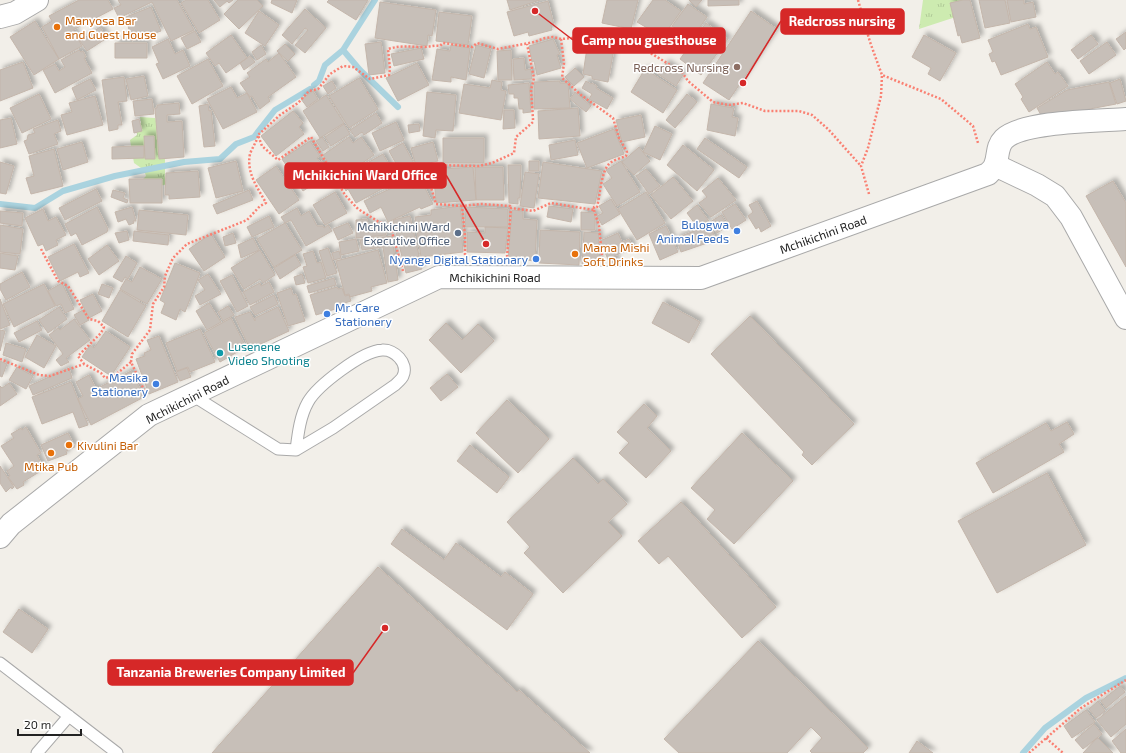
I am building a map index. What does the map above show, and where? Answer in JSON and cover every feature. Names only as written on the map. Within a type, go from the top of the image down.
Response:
[{"type":"street","points":[[0,17],[15,13],[37,0]]},
{"type":"street","points":[[1126,119],[1038,126],[1014,133],[1004,139],[998,148],[991,170],[1037,184],[1056,196],[1070,217],[1126,318]]},
{"type":"street","name":"Mchikichini Road","points":[[0,537],[11,524],[149,415],[439,277],[608,276],[701,278],[991,170]]},
{"type":"lane","points":[[192,395],[278,449],[296,450],[333,428],[395,385],[403,376],[404,366],[398,356],[389,350],[380,350],[366,354],[314,393],[307,404],[302,417],[296,450]]},
{"type":"lane","points":[[0,663],[117,753]]},
{"type":"lane","points":[[37,753],[68,716]]},
{"type":"path","points":[[858,0],[870,42],[882,75],[881,96],[868,148],[861,166]]},
{"type":"path","points":[[155,413],[131,362],[132,354],[150,330],[153,304],[164,287],[165,276],[173,258],[187,244],[247,220],[260,206],[266,202],[256,188],[250,171],[250,154],[258,135],[280,115],[298,103],[309,91],[318,89],[330,74],[343,66],[353,67],[370,79],[389,75],[388,48],[400,46],[440,46],[443,43],[472,47],[477,43],[498,49],[526,44],[545,38],[553,37],[561,39],[582,37],[602,29],[637,42],[647,52],[682,72],[688,81],[713,102],[729,105],[743,103],[765,111],[799,111],[812,115],[828,129],[861,166],[876,214]]},
{"type":"path","points":[[561,39],[564,63],[562,78],[613,118],[619,138],[627,152],[626,156],[609,164],[603,176],[602,191],[598,207],[594,206],[599,226],[602,261],[608,276]]},
{"type":"path","points":[[526,44],[534,78],[531,90],[533,122],[516,137],[514,153],[492,163],[479,166],[434,165],[427,174],[436,204],[462,206],[481,204],[510,206],[511,208],[533,211],[551,203],[594,210]]},
{"type":"path","points":[[882,75],[941,99],[973,126],[991,170]]},
{"type":"path","points":[[258,135],[262,146],[278,160],[311,137],[328,169],[349,200],[366,215],[379,222],[390,224],[410,291]]},
{"type":"path","points":[[462,206],[465,236],[464,252],[467,266],[475,277]]},
{"type":"path","points":[[507,277],[511,208]]},
{"type":"path","points":[[41,249],[58,281],[68,286],[89,319],[98,321],[104,327],[101,333],[78,356],[84,364],[100,373],[105,378],[114,376],[131,362]]},
{"type":"path","points":[[0,359],[39,375],[50,376],[84,364]]},
{"type":"path","points":[[1029,753],[1081,708],[1126,680]]},
{"type":"path","points":[[1046,738],[1063,753]]},
{"type":"green space","points":[[923,0],[963,0],[965,14],[919,29]]},
{"type":"green space","points":[[140,117],[155,118],[165,148],[165,185],[144,187],[140,182],[146,176],[144,170],[134,163],[130,140],[137,135],[136,124],[141,123]]},
{"type":"building","points":[[79,0],[108,0],[113,9],[73,30],[82,46],[59,59],[42,27],[52,21],[49,16]]},
{"type":"building","points":[[118,0],[177,0],[194,30],[171,41],[152,2],[119,18],[114,8],[121,5]]},
{"type":"building","points":[[186,0],[208,0],[220,20],[199,33],[181,3]]},
{"type":"building","points":[[214,0],[233,0],[229,3],[227,1],[220,7]]},
{"type":"building","points":[[238,0],[257,0],[263,6],[239,29],[224,14]]},
{"type":"building","points":[[272,0],[297,0],[292,13],[271,3]]},
{"type":"building","points":[[329,0],[368,0],[356,20],[327,2]]},
{"type":"building","points":[[507,0],[540,0],[510,10]]},
{"type":"building","points":[[607,0],[638,0],[631,29],[602,23]]},
{"type":"building","points":[[653,0],[665,0],[681,11],[657,45],[644,36],[649,29],[637,22]]},
{"type":"building","points":[[689,0],[702,0],[696,7]]},
{"type":"building","points":[[708,0],[739,0],[739,5],[708,6]]},
{"type":"building","points":[[970,0],[980,38],[962,43],[960,35],[958,36],[950,3]]},
{"type":"building","points":[[979,0],[1005,0],[1010,23],[985,28]]},
{"type":"building","points":[[1007,0],[1024,0],[1024,4],[1033,2],[1036,17],[1011,22]]},
{"type":"building","points":[[548,1],[554,25],[551,25],[552,30],[529,36],[528,32],[514,36],[507,12]]},
{"type":"building","points":[[380,2],[436,10],[432,36],[428,35],[427,46],[375,38]]},
{"type":"building","points":[[688,4],[707,17],[691,40],[672,26]]},
{"type":"building","points":[[151,7],[161,31],[132,41],[127,31],[129,30],[126,17]]},
{"type":"building","points":[[305,9],[326,28],[305,53],[295,45],[308,30],[305,28],[292,44],[282,35]]},
{"type":"building","points":[[259,11],[279,25],[265,46],[245,33]]},
{"type":"building","name":"Redcross Nursing","points":[[751,11],[777,29],[729,100],[703,83]]},
{"type":"building","points":[[439,12],[472,16],[468,45],[436,41]]},
{"type":"building","points":[[35,21],[59,59],[34,75],[10,37]]},
{"type":"building","points":[[706,23],[728,39],[701,75],[680,59]]},
{"type":"building","points":[[1028,24],[1030,29],[1036,27],[1048,57],[1001,75],[995,61],[992,62],[989,54],[993,52],[988,40]]},
{"type":"building","points":[[100,27],[107,38],[87,51],[80,41]]},
{"type":"building","points":[[195,31],[201,42],[187,49],[181,38]]},
{"type":"building","points":[[1126,32],[1126,48],[1124,50],[1116,39]]},
{"type":"building","points":[[231,35],[247,58],[226,73],[219,63],[215,66],[206,53]]},
{"type":"building","points":[[924,35],[956,53],[940,81],[928,74],[931,68],[912,57]]},
{"type":"building","points":[[1091,35],[1098,44],[1078,59],[1071,50]]},
{"type":"building","points":[[168,39],[175,54],[183,50],[190,66],[163,79],[156,64],[159,63],[152,47]]},
{"type":"building","points":[[553,39],[560,54],[557,55],[561,68],[537,75],[534,61],[532,62],[529,46]]},
{"type":"building","points":[[381,42],[385,73],[369,75],[365,44]]},
{"type":"building","points":[[1107,42],[1116,55],[1089,74],[1080,61]]},
{"type":"building","points":[[115,43],[147,43],[147,58],[115,58]]},
{"type":"building","points":[[285,44],[295,54],[288,61],[277,51]]},
{"type":"building","points":[[261,45],[266,54],[257,60],[252,52]]},
{"type":"building","points":[[451,45],[470,48],[466,80],[451,77],[451,82],[432,80],[437,49],[450,51]]},
{"type":"building","points":[[476,45],[491,49],[484,78],[469,74]]},
{"type":"building","points":[[421,48],[424,59],[394,66],[391,54]]},
{"type":"building","points":[[587,48],[613,54],[608,82],[592,79],[592,76],[583,74]]},
{"type":"building","points":[[79,50],[81,52],[83,51],[86,57],[84,58],[92,73],[55,93],[43,70],[55,64],[59,71],[65,67],[61,60]]},
{"type":"building","points":[[511,50],[512,80],[498,80],[497,51]]},
{"type":"building","points":[[279,53],[296,77],[268,97],[270,101],[260,109],[252,96],[250,97],[240,83],[250,77],[247,73],[266,59],[268,62]]},
{"type":"building","points":[[250,56],[255,62],[244,70],[240,63]]},
{"type":"building","points":[[524,58],[525,70],[531,69],[532,79],[514,80],[513,59]]},
{"type":"building","points":[[208,59],[223,86],[192,104],[177,76]]},
{"type":"building","points":[[23,62],[33,88],[0,101],[0,70]]},
{"type":"building","points":[[1047,62],[1055,74],[1058,72],[1068,86],[1029,112],[1021,99],[1023,97],[1015,84]]},
{"type":"building","points":[[417,63],[429,85],[398,101],[386,78]]},
{"type":"building","points":[[666,63],[683,75],[676,86],[658,74]]},
{"type":"building","points":[[575,68],[584,77],[574,86],[565,77]]},
{"type":"building","points":[[645,69],[677,90],[663,113],[631,92]]},
{"type":"building","points":[[144,76],[148,96],[131,100],[126,79]]},
{"type":"building","points":[[124,77],[127,101],[118,102],[122,125],[118,125],[118,129],[109,131],[102,80]]},
{"type":"building","points":[[359,78],[378,109],[349,128],[329,96]]},
{"type":"building","points":[[90,79],[96,90],[77,100],[72,88]]},
{"type":"building","points":[[1120,79],[1126,101],[1117,104],[1110,83]]},
{"type":"building","points":[[492,80],[502,82],[501,90],[506,91],[501,120],[459,113],[464,84],[490,88]]},
{"type":"building","points":[[332,81],[336,88],[328,94],[323,86]]},
{"type":"building","points":[[560,81],[560,83],[568,83],[570,108],[534,109],[534,82]]},
{"type":"building","points":[[586,81],[597,86],[596,88],[613,98],[607,109],[589,99],[592,94],[582,88]]},
{"type":"building","points":[[1109,82],[1116,104],[1053,116],[1041,115],[1037,108],[1067,90]]},
{"type":"building","points":[[529,83],[531,112],[523,113],[523,109],[519,109],[518,98],[514,98],[514,94],[509,94],[508,85]]},
{"type":"building","points":[[231,87],[237,98],[247,93],[257,112],[223,129],[207,99]]},
{"type":"building","points":[[313,91],[318,99],[307,107],[301,99]]},
{"type":"building","points":[[427,92],[456,95],[453,131],[436,130],[435,138],[423,136]]},
{"type":"building","points":[[575,92],[591,106],[586,112],[570,99]]},
{"type":"building","points":[[39,94],[51,119],[22,133],[10,108]]},
{"type":"building","points":[[687,94],[697,102],[675,128],[666,120]]},
{"type":"building","points":[[326,95],[344,123],[320,138],[303,111]]},
{"type":"building","points":[[95,96],[103,125],[67,135],[61,115],[72,112],[69,103]]},
{"type":"building","points":[[152,99],[154,114],[135,116],[133,101]]},
{"type":"building","points":[[179,103],[180,114],[167,115],[167,122],[182,121],[184,157],[159,159],[155,108],[157,108],[157,105]]},
{"type":"building","points":[[208,104],[209,111],[211,110],[215,146],[204,147],[199,106]]},
{"type":"building","points":[[711,104],[734,108],[732,117],[738,118],[735,136],[707,130]]},
{"type":"building","points":[[578,108],[580,136],[539,139],[538,111]]},
{"type":"building","points":[[504,110],[514,110],[515,128],[503,129]]},
{"type":"building","points":[[293,111],[303,123],[299,127],[304,134],[276,156],[261,136]]},
{"type":"building","points":[[376,113],[382,123],[364,135],[362,132],[355,137],[350,130]]},
{"type":"building","points":[[641,115],[645,137],[622,142],[616,120]]},
{"type":"building","points":[[11,118],[17,144],[0,148],[0,120]]},
{"type":"building","points":[[139,119],[142,131],[134,133],[132,121]]},
{"type":"building","points":[[58,120],[61,131],[54,134],[58,144],[29,154],[24,141],[27,140],[28,135],[35,133],[33,129]]},
{"type":"building","points":[[396,122],[404,140],[380,151],[372,133]]},
{"type":"building","points":[[344,124],[350,134],[331,146],[325,137]]},
{"type":"building","points":[[419,124],[420,131],[409,133],[408,125]]},
{"type":"building","points":[[655,126],[672,134],[660,160],[643,152]]},
{"type":"building","points":[[614,129],[624,154],[587,168],[577,143]]},
{"type":"building","points":[[144,136],[154,136],[155,159],[145,159]]},
{"type":"building","points":[[322,137],[329,147],[323,151],[316,141]]},
{"type":"building","points":[[349,137],[353,143],[361,137],[374,155],[339,179],[323,155]]},
{"type":"building","points":[[443,138],[484,138],[484,163],[443,163]]},
{"type":"building","points":[[705,138],[747,167],[739,178],[697,149]]},
{"type":"building","points":[[575,140],[578,155],[551,160],[549,145]]},
{"type":"building","points":[[310,141],[320,156],[317,158],[320,162],[322,161],[328,169],[325,171],[328,175],[303,191],[282,159]]},
{"type":"building","points":[[82,142],[88,162],[63,170],[57,149]]},
{"type":"building","points":[[433,142],[438,161],[416,166],[411,148]]},
{"type":"building","points":[[403,143],[418,171],[404,178],[389,151]]},
{"type":"building","points":[[683,145],[714,170],[697,191],[667,165]]},
{"type":"building","points":[[144,146],[144,158],[112,159],[112,147]]},
{"type":"building","points":[[639,147],[650,161],[634,175],[622,162]]},
{"type":"building","points":[[54,149],[63,186],[31,194],[26,178],[34,176],[29,156]]},
{"type":"building","points":[[383,154],[392,170],[396,168],[402,178],[356,203],[348,189],[346,191],[339,179]]},
{"type":"building","points":[[236,161],[243,191],[216,198],[208,168]]},
{"type":"building","points":[[529,161],[539,161],[539,171],[529,171]]},
{"type":"building","points":[[621,161],[640,192],[617,206],[603,184],[612,178],[606,170]]},
{"type":"building","points":[[0,162],[14,166],[6,194],[0,193]]},
{"type":"building","points":[[543,162],[602,171],[595,204],[538,198]]},
{"type":"building","points":[[508,165],[521,165],[520,198],[518,198],[518,204],[509,203]]},
{"type":"building","points":[[276,166],[299,200],[279,214],[256,180]]},
{"type":"building","points":[[443,166],[443,169],[473,167],[476,200],[436,203],[433,167]]},
{"type":"building","points":[[475,167],[503,167],[504,200],[476,200]]},
{"type":"building","points":[[646,169],[660,186],[649,194],[636,176]]},
{"type":"building","points":[[198,171],[200,197],[169,199],[169,195],[165,195],[166,173]]},
{"type":"building","points":[[525,172],[539,174],[534,208],[520,206]]},
{"type":"building","points":[[418,174],[433,204],[421,209],[420,207],[388,222],[381,207],[370,213],[364,201],[409,180],[413,189],[415,187],[410,178]]},
{"type":"building","points":[[673,177],[693,201],[671,219],[651,195]]},
{"type":"building","points":[[718,178],[736,200],[711,217],[699,203],[707,197],[702,191]]},
{"type":"building","points":[[129,179],[162,179],[162,203],[130,203]]},
{"type":"building","points":[[1113,181],[1126,203],[1126,267],[1086,196]]},
{"type":"building","points":[[96,189],[102,201],[65,220],[59,208]]},
{"type":"building","points":[[113,190],[125,193],[123,198],[128,200],[127,203],[111,197]]},
{"type":"building","points":[[249,190],[253,200],[217,214],[213,205]]},
{"type":"building","points":[[335,192],[347,213],[325,225],[313,205]]},
{"type":"building","points":[[646,192],[665,223],[637,240],[618,209]]},
{"type":"building","points":[[611,199],[620,214],[602,225],[597,216],[603,213],[599,206]]},
{"type":"building","points":[[757,201],[771,226],[761,232],[759,227],[756,229],[748,216],[753,212],[749,205]]},
{"type":"building","points":[[735,204],[746,220],[732,229],[722,212]]},
{"type":"building","points":[[697,205],[709,221],[698,228],[687,213]]},
{"type":"building","points":[[460,206],[464,239],[462,239],[463,252],[421,257],[415,217],[431,215],[431,210]]},
{"type":"building","points":[[549,206],[573,209],[571,222],[547,217]]},
{"type":"building","points":[[97,207],[108,229],[107,232],[82,245],[76,233],[71,236],[65,224]]},
{"type":"building","points":[[132,207],[136,221],[133,221],[134,223],[129,225],[126,219],[118,222],[115,212]]},
{"type":"building","points":[[466,207],[508,209],[508,227],[465,227]]},
{"type":"building","points":[[297,208],[301,216],[309,211],[317,226],[323,226],[324,228],[328,225],[332,231],[306,246],[291,220],[285,223],[281,217]]},
{"type":"building","points":[[43,209],[48,221],[56,217],[66,235],[56,240],[58,245],[46,251],[43,244],[38,246],[25,218]]},
{"type":"building","points":[[139,210],[188,215],[186,235],[137,230]]},
{"type":"building","points":[[512,210],[523,211],[523,219],[537,220],[535,261],[508,258]]},
{"type":"building","points":[[0,211],[23,213],[22,226],[0,223]]},
{"type":"building","points":[[581,212],[595,213],[595,230],[581,230]]},
{"type":"building","points":[[721,215],[728,226],[717,233],[710,222]]},
{"type":"building","points":[[269,216],[274,227],[252,237],[247,227]]},
{"type":"building","points":[[410,216],[422,269],[406,273],[393,220]]},
{"type":"building","points":[[367,219],[368,225],[385,223],[386,235],[356,238],[356,220]]},
{"type":"building","points":[[285,223],[302,250],[274,267],[257,239]]},
{"type":"building","points":[[348,223],[353,233],[338,240],[333,229]]},
{"type":"building","points":[[0,225],[23,229],[20,254],[0,252]]},
{"type":"building","points":[[710,225],[716,240],[681,252],[676,238]]},
{"type":"building","points":[[666,226],[678,252],[660,260],[649,234]]},
{"type":"building","points":[[485,227],[508,228],[505,253],[467,252],[467,232],[485,233]]},
{"type":"building","points":[[540,230],[580,232],[579,265],[539,263]]},
{"type":"building","points":[[127,231],[129,240],[119,243],[115,233]]},
{"type":"building","points":[[134,231],[169,235],[168,245],[133,241]]},
{"type":"building","points":[[584,232],[599,233],[599,261],[597,261],[597,265],[582,264]]},
{"type":"building","points":[[233,233],[236,243],[225,246],[223,237]]},
{"type":"building","points":[[618,233],[622,242],[629,239],[633,248],[614,256],[617,263],[611,266],[600,241]]},
{"type":"building","points":[[211,234],[225,257],[204,271],[189,249]]},
{"type":"building","points":[[392,236],[398,280],[388,282],[383,247],[362,250],[360,240]]},
{"type":"building","points":[[253,238],[259,250],[241,258],[238,245]]},
{"type":"building","points":[[356,239],[359,251],[341,255],[339,242]]},
{"type":"building","points":[[74,244],[89,273],[80,277],[78,272],[60,281],[48,257]]},
{"type":"building","points":[[107,245],[119,261],[99,275],[88,259]]},
{"type":"building","points":[[328,248],[337,273],[327,276],[319,251]]},
{"type":"building","points":[[260,250],[275,275],[263,283],[260,279],[244,289],[231,268]]},
{"type":"building","points":[[378,250],[387,283],[371,287],[372,291],[350,297],[349,294],[345,295],[336,261]]},
{"type":"building","points":[[313,251],[317,263],[321,262],[326,278],[308,283],[303,267],[307,266],[303,254]]},
{"type":"building","points":[[339,251],[341,258],[334,260],[332,253]]},
{"type":"building","points":[[0,253],[18,256],[15,270],[0,268]]},
{"type":"building","points":[[295,255],[301,265],[280,279],[274,268]]},
{"type":"building","points":[[126,256],[137,263],[128,279],[125,277],[122,282],[113,277]]},
{"type":"building","points":[[175,263],[200,273],[185,312],[180,309],[176,320],[161,313],[165,303],[160,300]]},
{"type":"building","points":[[140,267],[162,279],[147,304],[120,289],[126,279],[132,282]]},
{"type":"building","points":[[22,272],[30,287],[6,300],[0,289],[0,284]]},
{"type":"building","points":[[208,274],[221,294],[200,305],[195,296],[205,290],[198,280]]},
{"type":"building","points":[[302,274],[305,283],[296,285],[294,277]]},
{"type":"building","points":[[232,275],[248,306],[237,312],[220,281]]},
{"type":"building","points":[[334,278],[336,285],[309,293],[307,286]]},
{"type":"building","points":[[269,282],[274,292],[250,305],[243,292],[260,283],[261,286]]},
{"type":"building","points":[[62,283],[74,309],[65,313],[61,304],[56,306],[48,291]]},
{"type":"building","points":[[44,284],[55,306],[14,327],[3,304]]},
{"type":"building","points":[[102,284],[113,288],[109,298],[98,294]]},
{"type":"building","points":[[337,287],[338,289],[342,288],[345,296],[349,295],[351,301],[341,304],[342,307],[316,315],[310,295]]},
{"type":"building","points":[[291,288],[293,295],[296,294],[305,321],[288,326],[277,293]]},
{"type":"building","points":[[120,290],[146,306],[128,337],[102,321]]},
{"type":"building","points":[[93,294],[102,311],[89,318],[80,300]]},
{"type":"building","points":[[274,295],[278,304],[255,315],[250,307]]},
{"type":"building","points":[[0,299],[10,325],[0,329]]},
{"type":"building","points":[[663,302],[700,322],[689,343],[652,323]]},
{"type":"building","points":[[209,303],[221,322],[207,330],[196,311]]},
{"type":"building","points":[[228,306],[234,315],[223,321],[218,312]]},
{"type":"building","points":[[59,307],[67,319],[48,333],[39,320]]},
{"type":"building","points":[[278,307],[289,331],[250,349],[235,317],[250,312],[255,321],[255,318]]},
{"type":"building","points":[[83,310],[89,320],[80,325],[74,315]]},
{"type":"building","points":[[750,316],[854,424],[812,465],[802,455],[804,452],[711,354]]},
{"type":"building","points":[[231,318],[246,347],[220,362],[204,333]]},
{"type":"building","points":[[74,319],[90,340],[66,358],[69,362],[61,366],[56,360],[63,354],[49,335],[58,328],[60,330]]},
{"type":"building","points":[[37,321],[42,330],[19,342],[14,333]]},
{"type":"building","points":[[446,323],[462,340],[478,324],[494,341],[461,373],[429,340]]},
{"type":"building","points":[[200,329],[215,362],[190,372],[188,367],[177,371],[166,343]]},
{"type":"building","points":[[0,330],[5,331],[0,351]]},
{"type":"building","points":[[106,331],[130,347],[111,376],[82,357],[90,345],[94,348]]},
{"type":"building","points":[[37,335],[56,346],[44,368],[25,357]]},
{"type":"building","points":[[159,336],[178,382],[149,394],[136,359],[145,356],[144,353],[151,350],[147,340]]},
{"type":"building","points":[[6,343],[26,349],[22,362],[3,355]]},
{"type":"building","points":[[0,361],[7,364],[2,377],[0,376]]},
{"type":"building","points":[[17,367],[33,376],[26,389],[9,380]]},
{"type":"building","points":[[69,368],[72,378],[33,395],[29,386]]},
{"type":"building","points":[[187,368],[191,377],[180,381],[176,372]]},
{"type":"building","points":[[131,371],[144,397],[91,425],[78,399],[83,396],[76,382],[89,375],[96,389]]},
{"type":"building","points":[[447,374],[458,387],[441,401],[430,388]]},
{"type":"building","points":[[71,382],[88,425],[79,428],[73,412],[42,424],[32,397]]},
{"type":"building","points":[[9,383],[17,394],[0,406],[0,386],[2,388]]},
{"type":"building","points":[[507,400],[549,439],[518,473],[476,433]]},
{"type":"building","points":[[644,404],[657,416],[647,428],[671,451],[646,478],[619,453],[629,443],[617,432]]},
{"type":"building","points":[[1067,422],[1074,434],[1059,444],[1064,452],[993,493],[976,463],[1046,423],[1051,431]]},
{"type":"building","points":[[26,427],[41,453],[37,455],[44,469],[23,482],[24,485],[17,489],[8,477],[10,476],[7,471],[14,466],[1,446],[14,438],[11,434],[21,428],[22,430]]},
{"type":"building","points":[[68,433],[75,447],[66,451],[67,454],[48,461],[41,445]]},
{"type":"building","points":[[742,433],[793,481],[734,544],[707,519],[715,510],[691,488]]},
{"type":"building","points":[[470,445],[509,477],[497,493],[457,461]]},
{"type":"building","points":[[573,458],[598,484],[603,479],[627,504],[608,522],[622,536],[563,593],[524,553],[530,547],[507,522]]},
{"type":"building","points":[[0,466],[14,487],[12,489],[11,487],[6,492],[0,483]]},
{"type":"building","points":[[1047,473],[1086,545],[997,593],[958,521]]},
{"type":"building","points":[[681,502],[776,607],[742,638],[668,556],[659,564],[638,541]]},
{"type":"building","points":[[402,529],[444,560],[456,543],[501,577],[505,572],[533,594],[507,630],[391,544]]},
{"type":"building","points":[[378,567],[517,692],[519,690],[590,753],[212,753]]},
{"type":"building","points":[[19,609],[48,629],[32,653],[3,632]]},
{"type":"building","points":[[758,641],[868,748],[863,753],[812,753],[810,751],[822,738],[811,727],[787,753],[679,753],[664,739]]},
{"type":"building","points":[[1120,686],[1125,692],[1106,708],[1101,701]]},
{"type":"building","points":[[1126,696],[1126,724],[1111,737],[1097,720]]},
{"type":"building","points":[[1098,701],[1105,711],[1096,718],[1089,709]]},
{"type":"building","points":[[1086,710],[1095,722],[1072,738],[1064,726]]},
{"type":"building","points":[[1094,724],[1102,734],[1083,749],[1075,740]]},
{"type":"building","points":[[1126,729],[1126,753],[1121,753],[1112,741]]},
{"type":"building","points":[[1098,738],[1113,753],[1083,753],[1096,739]]},
{"type":"building","points":[[917,741],[933,753],[909,753]]},
{"type":"waterway","points":[[314,85],[319,81],[325,65],[343,50],[375,0]]},
{"type":"waterway","points":[[343,50],[360,70],[398,107]]},
{"type":"waterway","points":[[0,204],[35,208],[63,191],[115,176],[184,162],[220,159],[236,144],[254,137],[275,110],[310,89]]},
{"type":"waterway","points":[[1023,753],[1045,728],[1086,698],[1126,678]]},
{"type":"place","name":"Camp nou guesthouse","points":[[535,11]]},
{"type":"place","name":"Manyosa Bar and Guest House","points":[[57,27]]},
{"type":"place","name":"Redcross Nursing","points":[[737,67]]},
{"type":"place","name":"Redcross nursing","points":[[743,83]]},
{"type":"place","name":"Bulogwa Animal Feeds","points":[[737,231]]},
{"type":"place","name":"Mchikichini Ward Executive Office","points":[[458,233]]},
{"type":"place","name":"Mchikichini Ward Office","points":[[486,244]]},
{"type":"place","name":"Mama Mishi Soft Drinks","points":[[575,254]]},
{"type":"place","name":"Nyange Digital Stationary","points":[[536,259]]},
{"type":"place","name":"Mr. Care Stationery","points":[[327,314]]},
{"type":"place","name":"Lusenene Video Shooting","points":[[220,353]]},
{"type":"place","name":"Masika Stationery","points":[[156,384]]},
{"type":"place","name":"Kivulini Bar","points":[[69,445]]},
{"type":"place","name":"Mtika Pub","points":[[51,453]]},
{"type":"place","name":"Tanzania Breweries Company Limited","points":[[385,628]]}]
